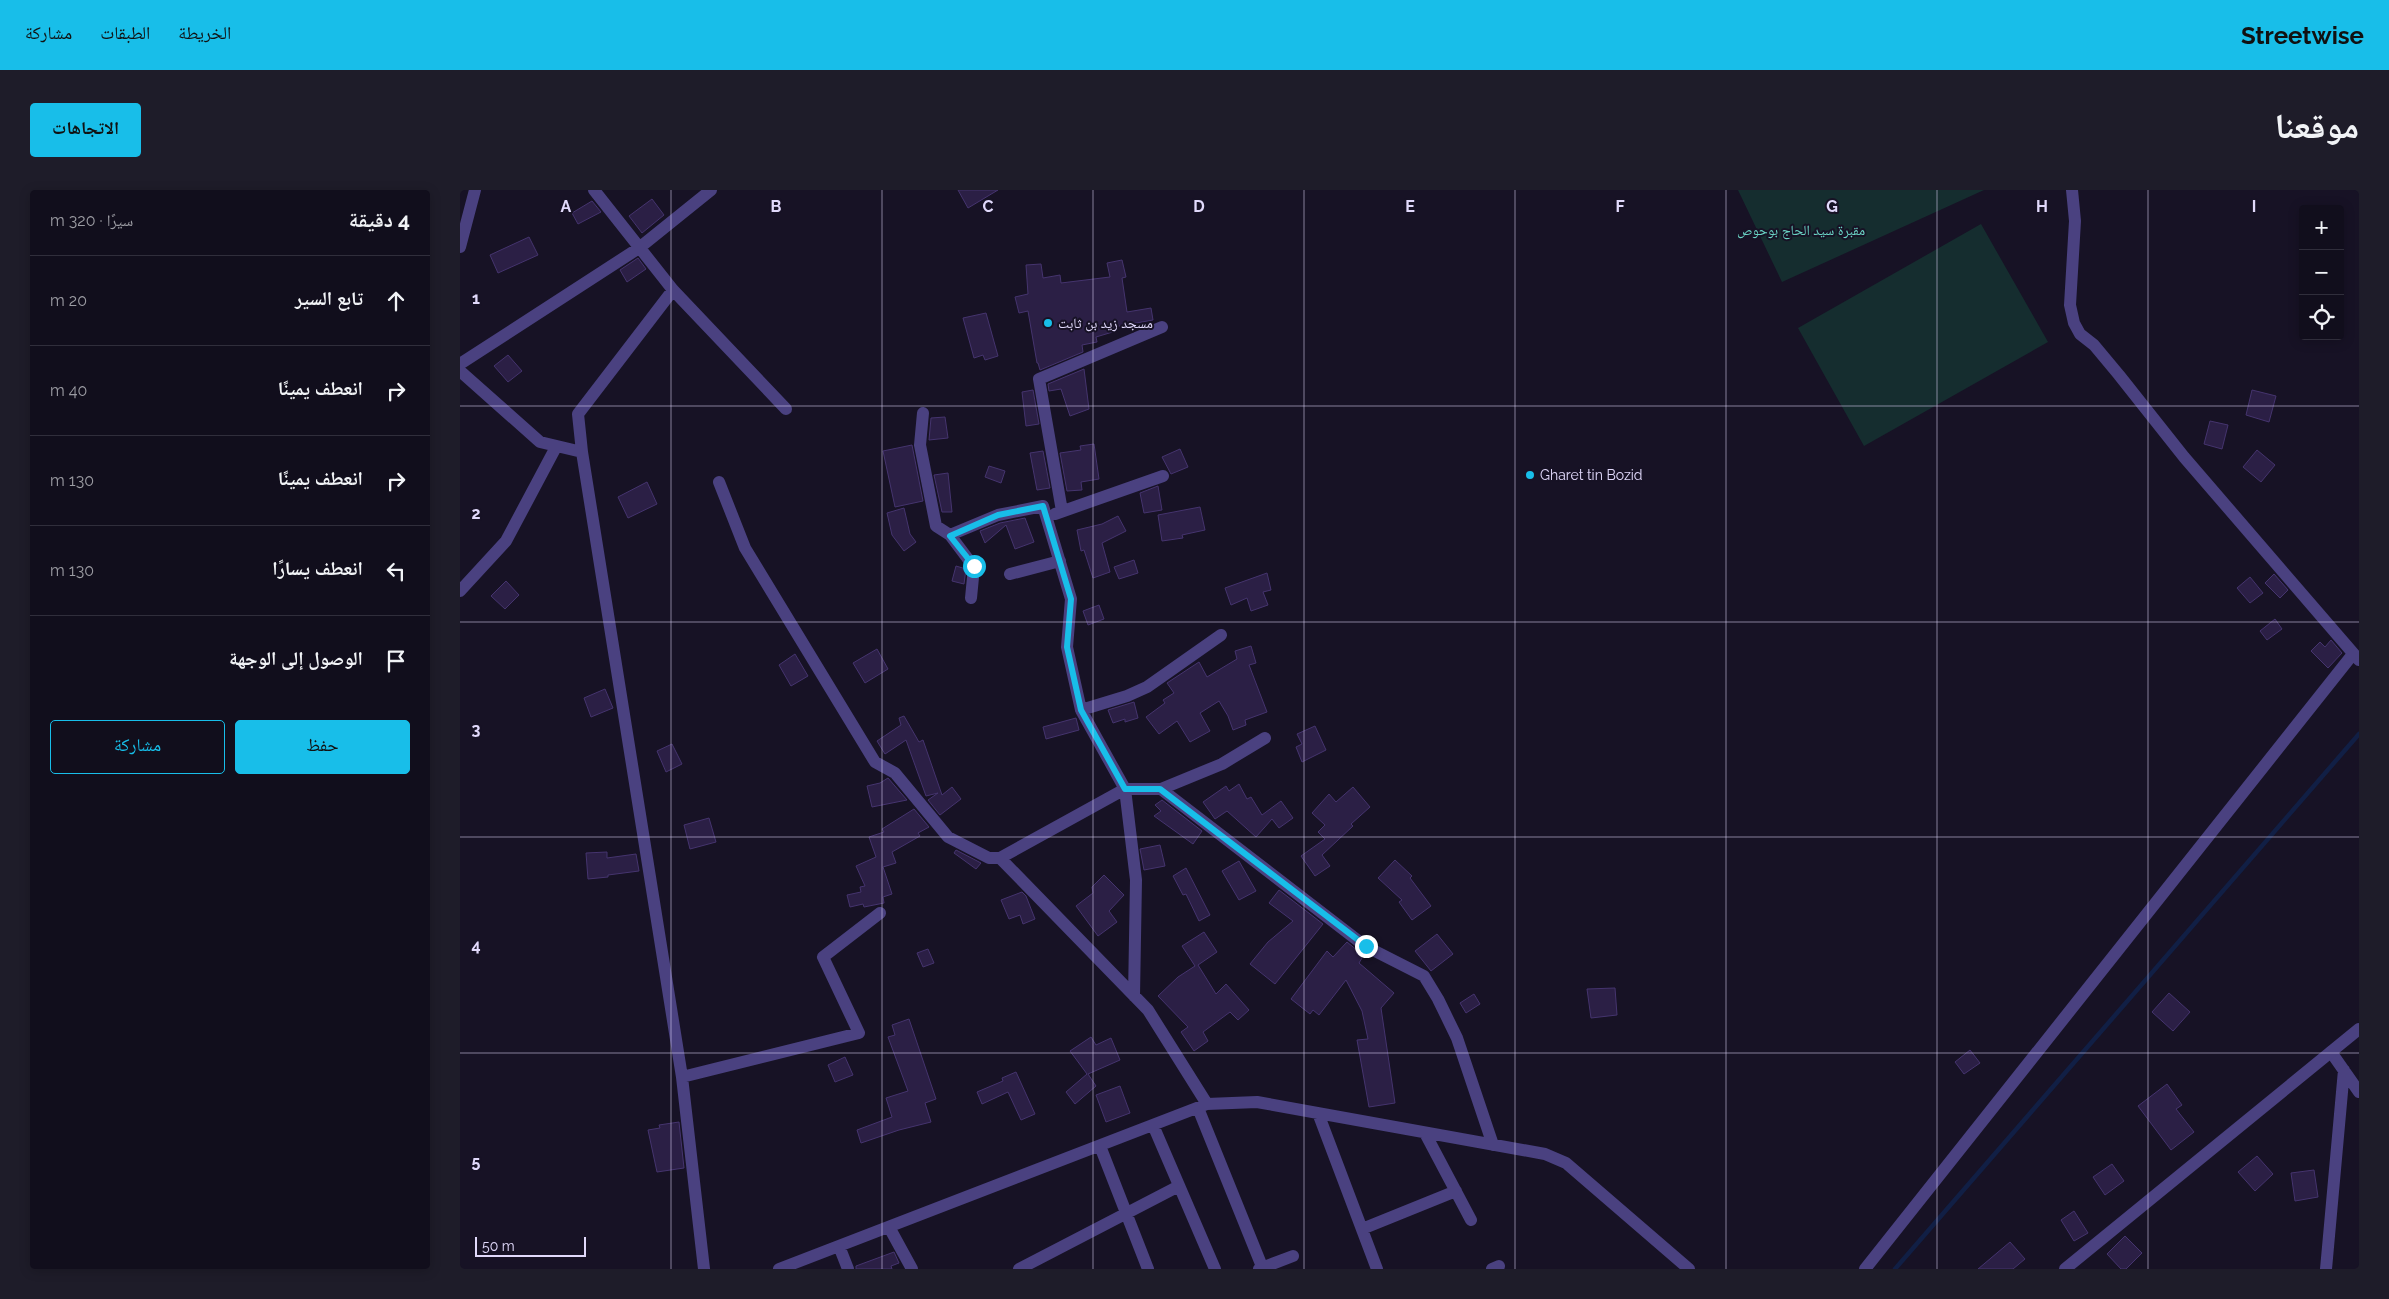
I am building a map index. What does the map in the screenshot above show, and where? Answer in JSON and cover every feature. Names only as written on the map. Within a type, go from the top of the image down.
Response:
[{"type":"street","points":[[460,247],[475,190]]},
{"type":"street","points":[[594,190],[674,290],[786,409]]},
{"type":"street","points":[[460,364],[639,248],[711,190]]},
{"type":"street","points":[[1864,1269],[2356,657],[2184,456],[2119,374],[2094,345],[2080,334],[2074,323],[2070,305],[2075,221],[2072,190]]},
{"type":"street","points":[[674,290],[578,414],[582,452],[682,1078],[704,1269]]},
{"type":"street","points":[[1062,511],[1039,379],[1162,327]]},
{"type":"street","points":[[460,371],[540,442],[582,452]]},
{"type":"street","points":[[923,413],[920,446],[936,526],[950,536],[974,566],[971,598]]},
{"type":"street","points":[[460,591],[506,541],[556,447]]},
{"type":"street","points":[[1047,517],[1163,476]]},
{"type":"street","points":[[719,482],[745,548],[874,762],[895,773],[948,837],[989,858],[1000,858],[1125,789],[1160,789],[1222,764],[1265,738]]},
{"type":"street","points":[[950,536],[998,515],[1043,506],[1071,599],[1067,647],[1081,710],[1125,789],[1136,880],[1134,996]]},
{"type":"street","points":[[1010,574],[1060,561]]},
{"type":"street","points":[[1081,710],[1127,696],[1147,687],[1221,635]]},
{"type":"street","points":[[1160,789],[1366,946],[1424,976],[1438,999],[1457,1038],[1493,1145]]},
{"type":"street","points":[[1000,858],[1148,1010],[1202,1106],[1262,1269],[1293,1256]]},
{"type":"street","points":[[682,1078],[859,1033],[823,957],[880,913]]},
{"type":"street","points":[[2065,1269],[2359,1029]]},
{"type":"street","points":[[2331,1052],[2359,1092]]},
{"type":"street","points":[[2326,1269],[2344,1070]]},
{"type":"street","points":[[778,1269],[1202,1106],[1257,1102],[1545,1154],[1566,1163],[1689,1269]]},
{"type":"street","points":[[1318,1113],[1377,1269]]},
{"type":"street","points":[[1153,1125],[1214,1269]]},
{"type":"street","points":[[1425,1133],[1472,1220]]},
{"type":"street","points":[[1100,1146],[1148,1269]]},
{"type":"street","points":[[1019,1269],[1179,1186]]},
{"type":"street","points":[[1362,1229],[1456,1191]]},
{"type":"street","points":[[889,1227],[912,1269]]},
{"type":"street","points":[[839,1246],[848,1269]]},
{"type":"green space","name":"مقبرة سيد الحاج بوحوص","points":[[1738,190],[1984,190],[1782,282]]},
{"type":"green space","points":[[1981,224],[2048,342],[1864,446],[1798,328]]},
{"type":"building","points":[[958,190],[998,190],[968,208]]},
{"type":"building","points":[[652,199],[664,215],[642,233],[629,216]]},
{"type":"building","points":[[592,201],[601,212],[578,224],[572,213]]},
{"type":"building","points":[[529,237],[538,255],[498,273],[490,255]]},
{"type":"building","points":[[638,258],[646,269],[627,282],[620,270]]},
{"type":"building","points":[[1122,260],[1126,277],[1122,278],[1127,312],[1151,308],[1153,320],[1114,327],[1116,331],[1096,337],[1097,342],[1082,345],[1083,352],[1040,370],[1037,363],[1028,311],[1019,313],[1015,297],[1028,294],[1026,265],[1041,264],[1043,278],[1060,275],[1061,283],[1110,277],[1107,263]]},
{"type":"building","points":[[986,313],[998,356],[985,360],[983,355],[974,358],[963,318]]},
{"type":"building","points":[[508,355],[522,371],[508,382],[494,366]]},
{"type":"building","points":[[1084,369],[1089,409],[1070,416],[1061,389],[1049,391],[1048,384]]},
{"type":"building","points":[[1033,390],[1039,424],[1026,426],[1022,392]]},
{"type":"building","points":[[2252,390],[2276,396],[2269,422],[2246,415]]},
{"type":"building","points":[[945,417],[948,438],[929,440],[931,418]]},
{"type":"building","points":[[2210,421],[2228,425],[2222,449],[2204,444]]},
{"type":"building","points":[[1094,444],[1099,479],[1081,482],[1082,490],[1067,491],[1060,453],[1081,450],[1080,446]]},
{"type":"building","points":[[912,445],[923,501],[895,507],[883,451]]},
{"type":"building","points":[[1180,449],[1188,467],[1171,474],[1162,457]]},
{"type":"building","points":[[2257,450],[2275,465],[2261,482],[2243,467]]},
{"type":"building","points":[[1043,451],[1050,488],[1037,490],[1030,453]]},
{"type":"building","points":[[989,466],[1005,471],[1001,483],[985,477]]},
{"type":"building","points":[[948,473],[952,512],[942,512],[934,475]]},
{"type":"building","points":[[647,482],[657,504],[628,518],[618,497]]},
{"type":"building","points":[[1158,486],[1162,510],[1144,513],[1140,493]]},
{"type":"building","points":[[1200,507],[1205,530],[1182,535],[1183,538],[1162,541],[1158,515]]},
{"type":"building","points":[[904,508],[910,534],[916,542],[904,551],[892,535],[887,513]]},
{"type":"building","points":[[1118,516],[1126,531],[1102,543],[1110,572],[1093,578],[1084,550],[1081,551],[1077,530],[1102,524]]},
{"type":"building","points":[[1025,518],[1034,542],[1015,549],[1006,525],[985,543],[980,531],[1000,523]]},
{"type":"building","points":[[1134,560],[1138,573],[1119,579],[1114,567]]},
{"type":"building","points":[[956,566],[966,569],[964,584],[952,581]]},
{"type":"building","points":[[1267,573],[1271,590],[1263,592],[1268,605],[1251,611],[1247,598],[1231,605],[1225,588]]},
{"type":"building","points":[[2274,574],[2288,590],[2280,598],[2265,583]]},
{"type":"building","points":[[2250,577],[2263,593],[2250,603],[2237,588]]},
{"type":"building","points":[[506,581],[519,595],[505,609],[491,596]]},
{"type":"building","points":[[1099,605],[1104,619],[1088,625],[1083,611]]},
{"type":"building","points":[[2275,619],[2282,629],[2267,640],[2260,631]]},
{"type":"building","points":[[2331,640],[2342,653],[2328,668],[2311,651],[2320,642],[2325,647]]},
{"type":"building","points":[[1251,646],[1256,663],[1249,665],[1267,712],[1245,720],[1246,725],[1233,730],[1228,716],[1219,701],[1200,713],[1210,731],[1190,742],[1177,721],[1159,734],[1146,717],[1165,703],[1163,700],[1174,693],[1167,683],[1199,662],[1207,677],[1237,659],[1235,651]]},
{"type":"building","points":[[877,649],[888,669],[865,683],[853,663]]},
{"type":"building","points":[[795,654],[808,676],[791,686],[779,665]]},
{"type":"building","points":[[605,689],[613,708],[591,717],[584,698]]},
{"type":"building","points":[[1134,702],[1138,718],[1125,722],[1125,719],[1113,723],[1108,710]]},
{"type":"building","points":[[904,716],[919,742],[923,740],[942,795],[952,787],[961,799],[940,815],[928,800],[938,793],[926,796],[906,740],[885,754],[877,741],[901,725],[899,718]]},
{"type":"building","points":[[1076,718],[1079,730],[1046,739],[1043,727]]},
{"type":"building","points":[[1315,726],[1326,750],[1302,762],[1296,747],[1302,744],[1297,734]]},
{"type":"building","points":[[672,744],[682,764],[666,772],[657,751]]},
{"type":"building","points":[[888,778],[907,800],[872,807],[867,786],[880,783]]},
{"type":"building","points":[[1239,784],[1247,799],[1251,797],[1262,815],[1281,801],[1293,818],[1279,828],[1272,819],[1256,837],[1227,811],[1215,819],[1203,802],[1226,786],[1229,791]]},
{"type":"building","points":[[1353,787],[1370,807],[1322,855],[1330,866],[1315,876],[1301,856],[1325,839],[1318,832],[1325,825],[1312,813],[1329,794],[1336,802]]},
{"type":"building","points":[[1162,800],[1202,831],[1193,844],[1154,816],[1161,811],[1155,805]]},
{"type":"building","points":[[914,809],[929,827],[918,833],[920,836],[892,852],[896,863],[883,867],[892,894],[883,897],[884,903],[864,907],[863,904],[850,907],[847,895],[861,892],[860,887],[865,886],[856,866],[876,857],[869,837],[884,832],[882,829]]},
{"type":"building","points":[[709,818],[716,842],[690,849],[684,825]]},
{"type":"building","points":[[1160,845],[1165,866],[1144,870],[1140,849]]},
{"type":"building","points":[[956,850],[981,863],[976,869],[954,853]]},
{"type":"building","points":[[607,852],[607,858],[636,854],[639,871],[588,879],[586,853]]},
{"type":"building","points":[[1395,860],[1412,876],[1410,878],[1431,906],[1412,920],[1399,902],[1402,900],[1378,878]]},
{"type":"building","points":[[1239,861],[1256,891],[1239,900],[1222,871]]},
{"type":"building","points":[[1186,868],[1210,915],[1199,921],[1186,894],[1183,895],[1173,876]]},
{"type":"building","points":[[1104,875],[1124,895],[1109,911],[1117,922],[1098,936],[1076,906],[1093,893],[1092,887]]},
{"type":"building","points":[[1279,890],[1323,924],[1275,984],[1250,964],[1268,942],[1293,921],[1269,903]]},
{"type":"building","points":[[1022,892],[1026,896],[1035,919],[1023,924],[1020,915],[1009,919],[1001,900]]},
{"type":"building","points":[[1204,932],[1217,952],[1198,965],[1216,994],[1226,984],[1249,1010],[1238,1020],[1230,1012],[1203,1032],[1208,1041],[1194,1051],[1181,1032],[1188,1027],[1158,996],[1178,977],[1195,966],[1182,946]]},
{"type":"building","points":[[1437,934],[1453,954],[1431,971],[1415,951]]},
{"type":"building","points":[[1347,942],[1358,951],[1356,953],[1362,958],[1359,963],[1394,993],[1381,1008],[1395,1103],[1369,1107],[1357,1040],[1368,1039],[1362,1011],[1346,980],[1319,1015],[1313,1010],[1310,1014],[1291,999],[1327,951],[1333,957]]},
{"type":"building","points":[[928,949],[934,963],[923,967],[917,953]]},
{"type":"building","points":[[1615,988],[1617,1015],[1591,1018],[1587,989]]},
{"type":"building","points":[[2169,993],[2190,1012],[2173,1031],[2152,1012]]},
{"type":"building","points":[[1474,994],[1480,1004],[1466,1013],[1460,1003]]},
{"type":"building","points":[[909,1019],[936,1099],[925,1103],[931,1122],[899,1130],[861,1143],[857,1130],[892,1117],[886,1098],[908,1091],[888,1037],[895,1035],[892,1025]]},
{"type":"building","points":[[1091,1037],[1096,1045],[1111,1038],[1120,1060],[1088,1074],[1096,1086],[1075,1104],[1066,1092],[1087,1074],[1070,1051]]},
{"type":"building","points":[[1970,1050],[1980,1063],[1964,1074],[1955,1062]]},
{"type":"building","points":[[845,1057],[853,1075],[835,1082],[828,1065]]},
{"type":"building","points":[[1016,1072],[1035,1114],[1021,1120],[1008,1092],[982,1104],[977,1092],[1003,1081],[1002,1078]]},
{"type":"building","points":[[2167,1084],[2182,1105],[2176,1109],[2194,1132],[2171,1150],[2138,1106]]},
{"type":"building","points":[[1120,1086],[1130,1113],[1106,1122],[1096,1095]]},
{"type":"building","points":[[679,1122],[684,1168],[657,1172],[648,1130],[660,1128],[659,1125]]},
{"type":"building","points":[[2257,1156],[2273,1174],[2255,1191],[2238,1172]]},
{"type":"building","points":[[2112,1164],[2124,1181],[2105,1195],[2093,1177]]},
{"type":"building","points":[[2314,1170],[2318,1197],[2295,1201],[2291,1173]]},
{"type":"building","points":[[2074,1211],[2088,1233],[2074,1241],[2061,1220]]},
{"type":"building","points":[[2125,1236],[2142,1253],[2126,1269],[2121,1269],[2107,1254]]},
{"type":"building","points":[[2010,1242],[2025,1259],[2013,1269],[1978,1269]]},
{"type":"building","points":[[894,1252],[899,1263],[891,1266],[892,1269],[856,1269],[856,1266]]},
{"type":"waterway","points":[[1895,1269],[2359,734]]},
{"type":"place","name":"مسجد زيد بن ثابت","points":[[1048,323]]},
{"type":"place","name":"Gharet tin Bozid","points":[[1530,475]]},
{"type":"route","points":[[974,566],[950,536],[998,515],[1043,506],[1071,599],[1067,647],[1081,710],[1125,789],[1160,789],[1366,946]]}]
